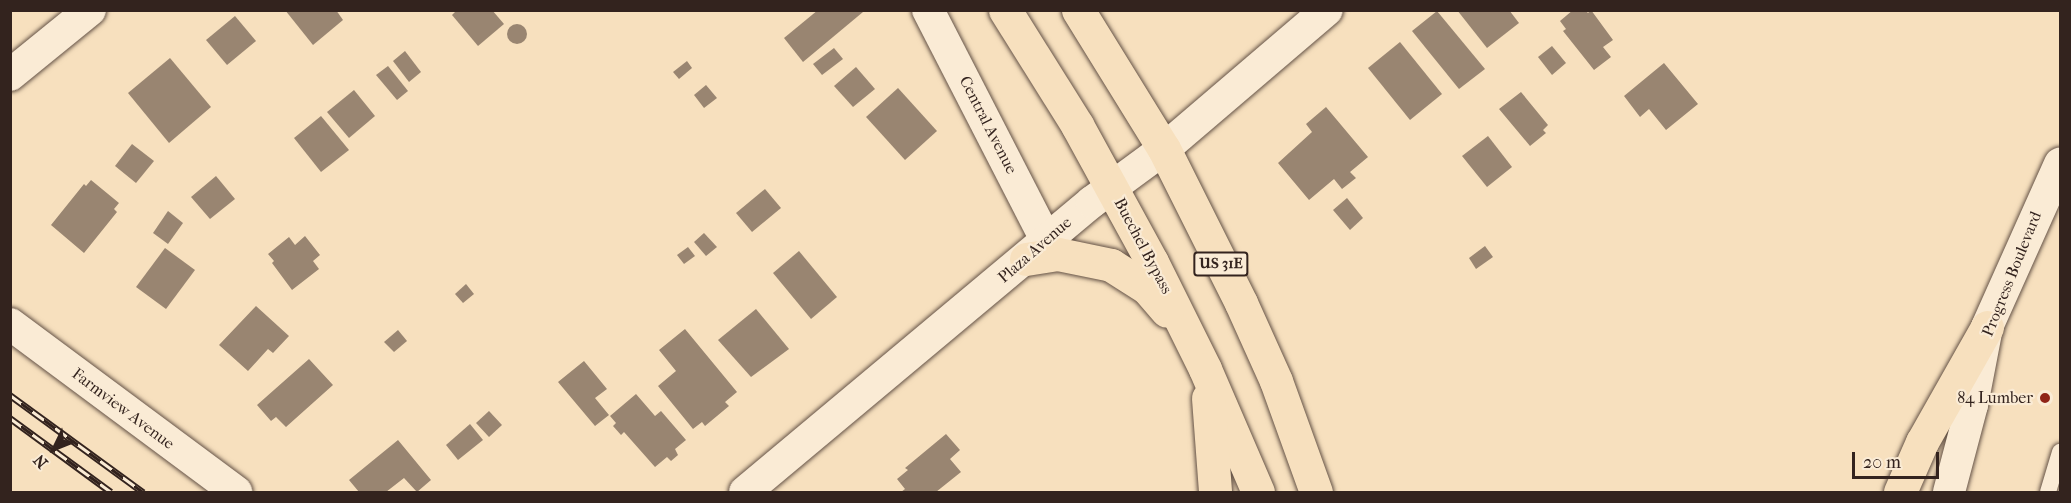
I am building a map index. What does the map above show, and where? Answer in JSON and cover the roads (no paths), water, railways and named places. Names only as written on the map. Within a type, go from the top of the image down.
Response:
[{"type":"main road","name":"Buechel Bypass","points":[[1005,10],[1077,125],[1113,189],[1190,336],[1258,492]]},
{"type":"main road","name":"US 31E","points":[[1078,10],[1164,149],[1241,303],[1276,381],[1316,492]]},
{"type":"main road","points":[[1036,249],[1111,265],[1147,288],[1190,336]]},
{"type":"main road","points":[[1900,492],[1922,442],[1987,327]]},
{"type":"main road","points":[[1205,369],[1215,492]]},
{"type":"main road","points":[[1299,442],[1333,492]]},
{"type":"street","points":[[10,75],[90,10]]},
{"type":"street","name":"Central Avenue","points":[[928,10],[1036,249]]},
{"type":"street","name":"Plaza Avenue","points":[[745,492],[1092,202],[1113,189],[1164,149],[1327,10]]},
{"type":"street","name":"Progress Boulevard","points":[[1949,492],[1972,405],[1987,327],[2061,164]]},
{"type":"street","name":"Farmview Avenue","points":[[10,324],[236,492]]},
{"type":"lane","points":[[2048,492],[2061,452]]},
{"type":"railway","points":[[10,395],[143,492]]},
{"type":"railway","points":[[10,418],[111,492]]},
{"type":"place","name":"84 Lumber","points":[[2045,398]]}]
